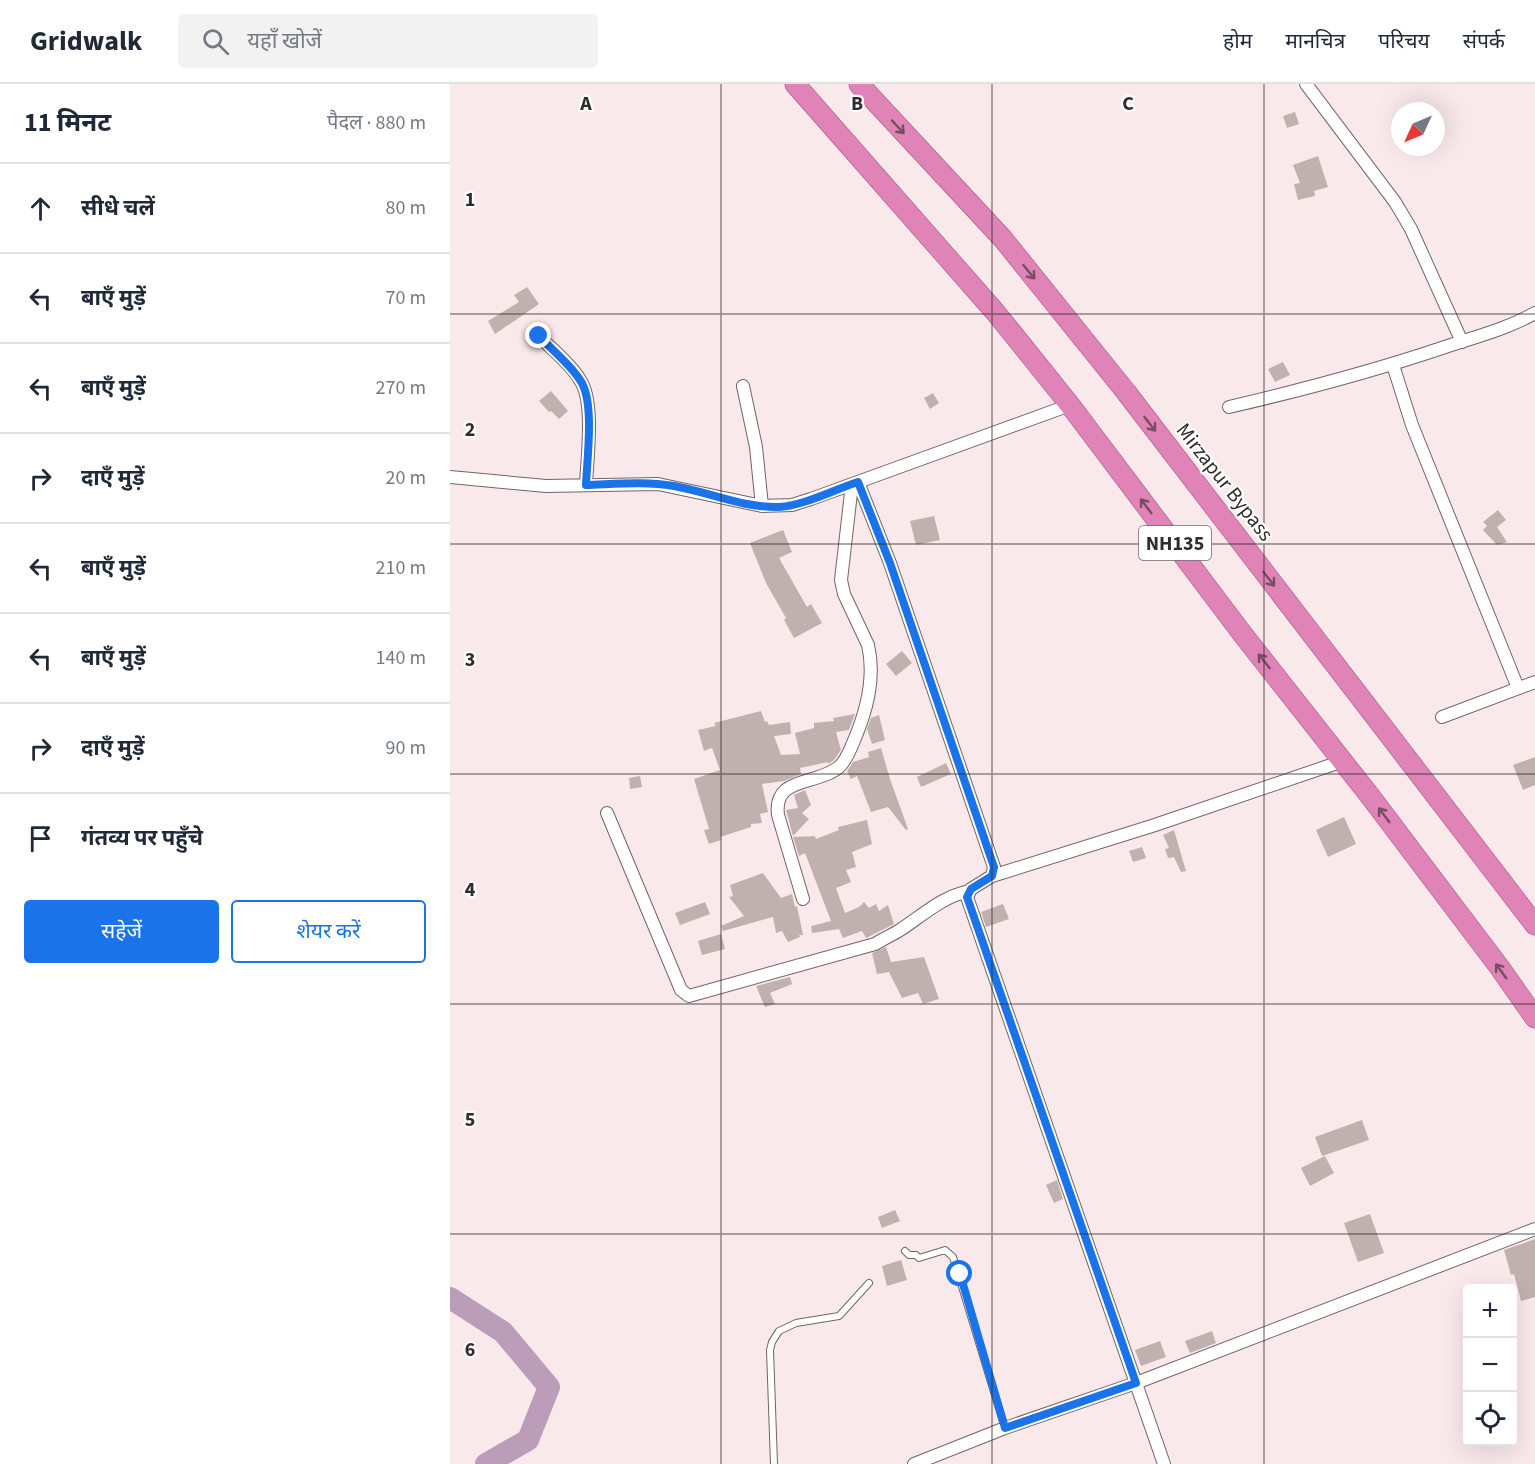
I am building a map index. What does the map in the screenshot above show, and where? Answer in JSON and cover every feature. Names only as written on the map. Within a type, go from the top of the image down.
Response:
[{"type":"highway","name":"NH135","points":[[795,84],[996,313],[1070,405],[1244,636],[1397,832],[1535,1018]]},
{"type":"highway","name":"Mirzapur Bypass","points":[[859,84],[1003,239],[1104,365],[1535,925]]},
{"type":"street","points":[[1306,84],[1403,214],[1462,342]]},
{"type":"street","points":[[1229,407],[1393,365],[1498,329],[1535,313]]},
{"type":"street","points":[[539,336],[580,379],[586,390],[589,407],[586,485]]},
{"type":"street","points":[[1393,365],[1412,425],[1518,688]]},
{"type":"street","points":[[743,386],[756,447],[762,506]]},
{"type":"street","points":[[450,477],[546,486],[658,484],[762,506],[792,505],[1070,405]]},
{"type":"street","points":[[855,483],[890,563],[994,867],[992,876]]},
{"type":"street","points":[[803,899],[778,815],[779,796],[785,789],[821,776],[841,764],[863,720],[869,690],[868,645],[844,594],[841,580],[855,483]]},
{"type":"street","points":[[1442,717],[1535,682]]},
{"type":"street","points":[[607,813],[681,990],[689,996],[875,944],[944,900],[969,891],[992,876],[1094,845],[1337,763]]},
{"type":"street","points":[[969,891],[967,897],[1164,1464]]},
{"type":"street","points":[[914,1464],[1005,1428],[1136,1383],[1535,1229]]},
{"type":"lane","points":[[905,1251],[919,1258],[945,1250],[953,1257],[1005,1428]]},
{"type":"lane","points":[[774,1464],[771,1350],[775,1334],[796,1323],[839,1316],[869,1283]]},
{"type":"building","points":[[1295,112],[1299,124],[1287,128],[1283,116]]},
{"type":"building","points":[[1318,156],[1328,187],[1314,191],[1315,196],[1298,200],[1294,184],[1300,183],[1293,165]]},
{"type":"building","points":[[527,287],[539,304],[495,334],[488,321],[519,302],[514,295]]},
{"type":"building","points":[[1283,362],[1290,375],[1275,382],[1268,369]]},
{"type":"building","points":[[551,391],[568,411],[559,419],[539,401]]},
{"type":"building","points":[[933,393],[939,403],[930,409],[924,398]]},
{"type":"building","points":[[1498,510],[1506,520],[1497,527],[1507,542],[1497,545],[1483,530],[1487,526],[1483,522]]},
{"type":"building","points":[[934,516],[940,540],[916,545],[910,521]]},
{"type":"building","points":[[783,530],[792,552],[779,558],[807,607],[811,604],[822,623],[794,638],[784,620],[786,618],[766,583],[750,543]]},
{"type":"building","points":[[902,651],[912,663],[896,676],[886,664]]},
{"type":"building","points":[[761,711],[765,722],[767,721],[769,725],[790,722],[791,734],[774,736],[781,755],[800,754],[795,733],[814,728],[814,723],[834,721],[833,718],[855,714],[849,730],[836,732],[841,750],[834,760],[828,764],[828,762],[800,768],[801,774],[784,781],[762,784],[768,812],[760,814],[762,823],[751,824],[751,827],[720,837],[721,840],[709,844],[704,830],[709,829],[694,779],[720,770],[712,748],[704,751],[698,730],[716,726],[714,723]]},
{"type":"building","points":[[879,715],[885,740],[872,744],[867,729],[871,718]]},
{"type":"building","points":[[881,748],[908,829],[906,830],[888,807],[871,812],[857,776],[851,779],[847,771],[853,762],[869,757],[868,752]]},
{"type":"building","points":[[1535,757],[1535,785],[1523,790],[1513,765]]},
{"type":"building","points":[[946,763],[951,774],[921,787],[917,777]]},
{"type":"building","points":[[640,776],[642,787],[630,789],[629,778]]},
{"type":"building","points":[[805,790],[811,805],[802,813],[809,819],[793,836],[786,810],[798,808],[794,795]]},
{"type":"building","points":[[1344,817],[1356,844],[1328,857],[1316,830]]},
{"type":"building","points":[[867,820],[872,844],[852,852],[856,867],[846,870],[851,882],[836,888],[845,913],[859,907],[864,902],[869,908],[876,904],[879,911],[888,905],[894,924],[866,938],[862,931],[843,938],[839,929],[812,933],[811,926],[831,921],[805,853],[799,856],[793,837],[815,836],[816,839],[839,830],[838,827]]},
{"type":"building","points":[[1174,830],[1186,871],[1181,872],[1174,857],[1168,858],[1165,849],[1169,848],[1163,835]]},
{"type":"building","points":[[1142,847],[1146,858],[1133,862],[1129,851]]},
{"type":"building","points":[[763,873],[781,898],[792,894],[803,935],[799,935],[800,937],[788,942],[782,931],[776,933],[773,917],[723,931],[721,926],[744,916],[729,897],[733,896],[730,885]]},
{"type":"building","points":[[705,902],[710,914],[680,925],[675,913]]},
{"type":"building","points":[[1003,904],[1009,919],[986,927],[981,912]]},
{"type":"building","points":[[721,934],[725,949],[702,955],[698,941]]},
{"type":"building","points":[[886,947],[891,962],[924,957],[939,999],[923,1004],[918,993],[902,998],[889,972],[877,974],[872,953]]},
{"type":"building","points":[[790,977],[792,984],[770,993],[775,1004],[765,1007],[756,986]]},
{"type":"building","points":[[1362,1120],[1369,1140],[1322,1156],[1315,1137]]},
{"type":"building","points":[[1325,1156],[1334,1173],[1310,1186],[1301,1168]]},
{"type":"building","points":[[1057,1180],[1063,1199],[1054,1203],[1046,1185]]},
{"type":"building","points":[[895,1210],[900,1221],[882,1228],[878,1217]]},
{"type":"building","points":[[1370,1214],[1384,1253],[1358,1262],[1344,1223]]},
{"type":"building","points":[[1535,1239],[1535,1297],[1521,1301],[1514,1274],[1511,1275],[1504,1250]]},
{"type":"building","points":[[901,1260],[907,1280],[887,1286],[882,1266]]},
{"type":"building","points":[[1212,1331],[1216,1343],[1190,1353],[1185,1341]]},
{"type":"building","points":[[1160,1341],[1166,1357],[1141,1366],[1135,1350]]},
{"type":"waterway","points":[[450,1298],[503,1332],[549,1387],[528,1440],[486,1464]]},
{"type":"route","points":[[539,336],[580,379],[586,390],[589,407],[586,485],[658,484],[688,489],[750,505],[780,507],[811,499],[858,482],[890,563],[994,867],[994,874],[990,879],[971,889],[967,897],[1136,1383],[1005,1428],[960,1274]]}]
